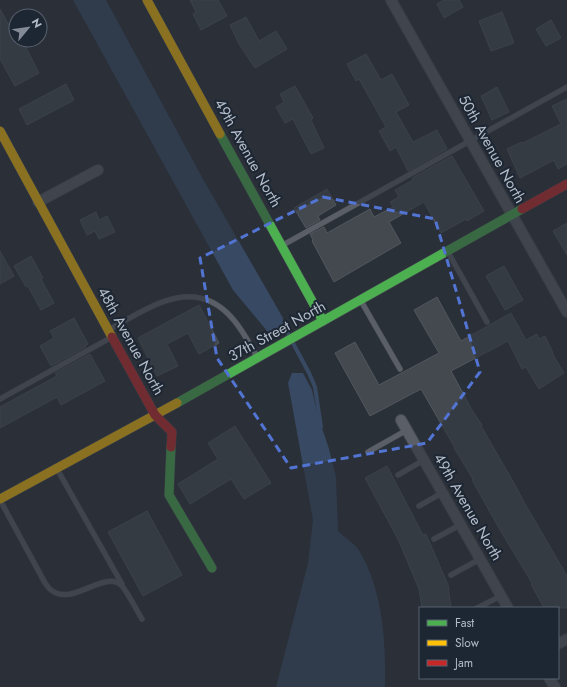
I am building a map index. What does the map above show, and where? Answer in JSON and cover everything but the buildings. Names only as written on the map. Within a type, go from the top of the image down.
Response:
[{"type":"street","name":"49th Avenue North","points":[[147,0],[323,321]]},
{"type":"street","name":"50th Avenue North","points":[[391,0],[561,298],[567,312]]},
{"type":"street","name":"48th Avenue North","points":[[0,132],[155,415],[172,432],[170,495],[212,568]]},
{"type":"street","points":[[38,202],[98,170]]},
{"type":"street","name":"37th Street North","points":[[0,499],[258,358],[567,184]]},
{"type":"street","name":"49th Avenue North","points":[[401,420],[507,607]]},
{"type":"lane","points":[[282,246],[567,87]]},
{"type":"lane","points":[[448,251],[487,322]]},
{"type":"lane","points":[[0,399],[111,333],[153,306],[171,299],[189,297],[200,298],[213,302],[232,318],[258,358]]},
{"type":"lane","points":[[361,300],[400,369]]},
{"type":"lane","points":[[368,452],[407,430]]},
{"type":"lane","points":[[398,475],[424,460]]},
{"type":"lane","points":[[56,469],[142,619]]},
{"type":"lane","points":[[418,506],[442,493]]},
{"type":"lane","points":[[0,499],[45,583],[51,590],[58,594],[66,594],[76,593],[107,582],[115,582],[122,585]]},
{"type":"lane","points":[[434,539],[460,525]]},
{"type":"lane","points":[[451,576],[480,559]]},
{"type":"lane","points":[[479,607],[501,596]]},
{"type":"highlighted area","points":[[323,197],[435,219],[480,372],[427,443],[291,468],[217,358],[200,258]]},
{"type":"water","points":[[73,0],[106,0],[203,179],[283,318],[281,332],[272,337],[233,290]]},
{"type":"water","points":[[292,373],[303,373],[312,390],[336,477],[338,531],[358,549],[368,567],[374,584],[382,618],[384,635],[385,687],[276,687],[308,563],[313,520],[288,383]]},
{"type":"waterway","points":[[280,319],[315,387],[321,427]]},
{"type":"traffic: fast","points":[[220,134],[323,321]]},
{"type":"traffic: fast","points":[[177,403],[522,209]]},
{"type":"traffic: fast","points":[[171,447],[169,495],[212,568]]},
{"type":"traffic: slow","points":[[147,0],[220,134]]},
{"type":"traffic: slow","points":[[0,131],[112,337]]},
{"type":"traffic: slow","points":[[0,499],[177,403]]},
{"type":"traffic: jam","points":[[522,209],[567,184]]},
{"type":"traffic: jam","points":[[112,337],[155,415],[172,432],[171,447]]}]
